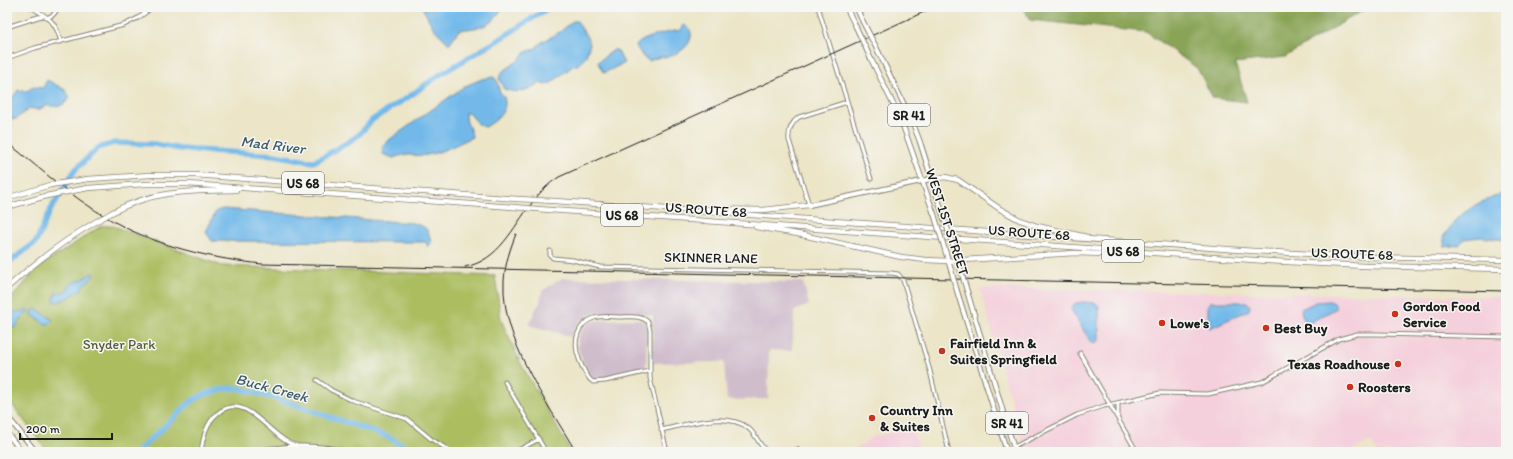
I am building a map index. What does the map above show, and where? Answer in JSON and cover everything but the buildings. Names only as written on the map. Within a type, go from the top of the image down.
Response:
[{"type":"highway","name":"US ROUTE 68","points":[[9,197],[50,186],[88,179],[150,174],[555,201],[1311,255],[1506,260]]},
{"type":"highway","points":[[931,179],[945,177],[958,180],[1000,209],[1029,224],[1107,241]]},
{"type":"highway","name":"US 68","points":[[7,207],[46,196],[88,188],[123,185],[167,184],[267,189]]},
{"type":"highway","points":[[7,288],[41,259],[73,236],[113,212],[142,199],[173,192],[197,190],[267,189]]},
{"type":"highway","name":"US ROUTE 68","points":[[267,189],[1310,264],[1506,269]]},
{"type":"highway","points":[[674,210],[712,208],[778,210],[809,205]]},
{"type":"highway","points":[[741,223],[901,257],[948,261],[1075,253],[1183,255]]},
{"type":"main road","name":"WEST 1ST STREET","points":[[846,7],[901,120],[935,218],[1006,452]]},
{"type":"main road","name":"WEST 1ST STREET","points":[[856,7],[880,53],[912,121],[920,142],[1015,450]]},
{"type":"main road","points":[[809,205],[931,179]]},
{"type":"main road","points":[[7,416],[36,452]]},
{"type":"main road","points":[[7,433],[22,452]]},
{"type":"main road","points":[[1006,452],[1015,450]]},
{"type":"street","points":[[31,7],[47,17],[57,30],[61,42]]},
{"type":"street","points":[[7,27],[38,17],[47,17],[54,14],[59,7]]},
{"type":"street","points":[[7,58],[23,52],[124,25],[138,18],[153,7]]},
{"type":"street","points":[[818,7],[871,179]]},
{"type":"street","points":[[809,205],[789,140],[790,130],[793,123],[802,116],[847,102]]},
{"type":"street","name":"SKINNER LANE","points":[[550,251],[550,255],[553,258],[573,260],[600,267],[895,273],[900,275],[903,280],[930,371],[949,452]]},
{"type":"street","points":[[649,371],[605,381],[593,382],[584,372],[577,356],[575,346],[576,337],[583,325],[594,318],[641,317],[646,320],[649,325],[649,371],[652,390],[667,452]]},
{"type":"street","points":[[1015,450],[1077,416],[1110,404],[1160,393],[1199,394],[1218,392],[1262,382],[1336,340],[1357,334],[1506,336]]},
{"type":"street","points":[[1080,353],[1137,452]]},
{"type":"street","points":[[317,380],[331,390],[353,401],[407,419],[431,439],[452,452]]},
{"type":"street","points":[[505,382],[546,452]]},
{"type":"street","points":[[1118,403],[1118,418]]},
{"type":"street","points":[[201,452],[204,434],[209,424],[221,411],[233,406],[241,407],[249,411],[273,433],[286,442],[295,445]]},
{"type":"street","points":[[661,430],[711,420],[734,421],[743,424],[752,431],[767,452]]},
{"type":"street","points":[[515,452],[539,439]]},
{"type":"street","points":[[295,445],[297,452]]},
{"type":"street","points":[[248,452],[295,445],[319,446],[348,452]]},
{"type":"street","points":[[793,452],[798,449]]},
{"type":"shaded area","points":[[562,278],[803,282],[809,305],[794,311],[792,351],[769,350],[768,399],[727,400],[724,362],[652,363],[653,315],[594,313],[581,320],[576,326],[571,337],[529,325],[540,302],[542,291]]},
{"type":"shaded area","points":[[980,288],[1506,297],[1506,452],[1378,452],[1370,441],[1350,452],[1025,452]]},
{"type":"shaded area","points":[[598,320],[642,320],[647,326],[646,365],[644,369],[594,380],[584,365],[578,348],[578,337],[583,328],[591,322]]},
{"type":"shaded area","points":[[911,428],[921,452],[851,452],[873,437]]},
{"type":"green space","points":[[1023,7],[1397,7],[1365,9],[1285,57],[1235,63],[1247,102],[1213,98],[1197,68],[1146,32],[1030,20]]},
{"type":"green space","name":"Snyder Park","points":[[101,226],[113,226],[222,266],[495,276],[501,320],[521,364],[571,452],[48,452],[7,398],[7,303],[39,267]]},
{"type":"water","points":[[422,7],[503,7],[499,14],[490,23],[479,27],[459,30],[449,44],[434,29]]},
{"type":"water","points":[[573,21],[577,21],[590,44],[586,56],[580,64],[573,66],[551,83],[544,85],[541,83],[519,92],[504,89],[499,79],[501,73],[519,60],[524,53],[534,49],[542,42],[560,32]]},
{"type":"water","points":[[684,25],[690,30],[691,38],[683,49],[675,54],[649,61],[643,57],[636,46],[650,37],[681,30]]},
{"type":"water","points":[[614,50],[617,50],[624,63],[603,72],[598,63],[599,61]]},
{"type":"water","points":[[493,77],[496,79],[500,92],[504,97],[505,107],[497,119],[485,127],[478,124],[470,113],[465,113],[472,137],[433,154],[403,155],[393,158],[383,154],[382,148],[389,140],[465,86],[482,79]]},
{"type":"water","points":[[47,80],[64,89],[70,97],[63,105],[47,105],[38,110],[30,108],[16,119],[7,119],[7,97],[11,100],[18,90],[27,91],[33,87],[43,88]]},
{"type":"water","points":[[1506,192],[1506,240],[1481,237],[1465,239],[1459,245],[1445,247],[1443,237],[1458,217],[1477,204]]},
{"type":"water","points":[[223,209],[413,223],[424,227],[428,231],[431,243],[428,247],[426,242],[212,241],[206,232],[216,211]]},
{"type":"water","points":[[92,273],[95,274],[83,285],[81,290],[65,299],[55,302],[54,298],[56,293],[66,291],[72,283],[83,279]]},
{"type":"water","points":[[1330,301],[1334,303],[1337,308],[1309,323],[1306,323],[1301,309],[1316,302]]},
{"type":"water","points":[[1210,302],[1247,302],[1250,306],[1249,310],[1210,328],[1208,326],[1208,305]]},
{"type":"water","points":[[1076,303],[1096,303],[1099,307],[1099,341],[1093,343],[1090,341],[1071,307]]},
{"type":"water","points":[[27,309],[29,312],[16,327],[12,328],[7,324],[7,314],[19,311],[23,312]]},
{"type":"water","points":[[36,309],[53,320],[49,324],[45,324],[32,315],[33,310]]},
{"type":"waterway","name":"Mad River","points":[[7,264],[36,242],[51,209],[75,170],[98,148],[114,143],[154,144],[180,149],[274,155],[313,162],[347,143],[360,134],[372,120],[410,96],[436,77],[550,7]]},
{"type":"waterway","name":"Buck Creek","points":[[137,452],[193,400],[223,389],[238,388],[275,398],[386,436],[415,452]]},
{"type":"railway","points":[[465,267],[487,258],[496,250],[504,242],[538,195],[559,177],[935,7]]},
{"type":"railway","points":[[7,142],[80,200],[128,229],[177,248],[210,256],[262,264],[1506,291]]},
{"type":"railway","points":[[516,234],[508,257],[504,281],[505,303],[510,326],[528,370],[576,452]]},
{"type":"place","name":"Gordon Food Service","points":[[1395,314]]},
{"type":"place","name":"Lowe's","points":[[1162,323]]},
{"type":"place","name":"Best Buy","points":[[1266,328]]},
{"type":"place","name":"Fairfield Inn & Suites Springfield","points":[[942,351]]},
{"type":"place","name":"Texas Roadhouse","points":[[1398,364]]},
{"type":"place","name":"Roosters","points":[[1350,387]]},
{"type":"place","name":"Country Inn & Suites","points":[[872,418]]}]
